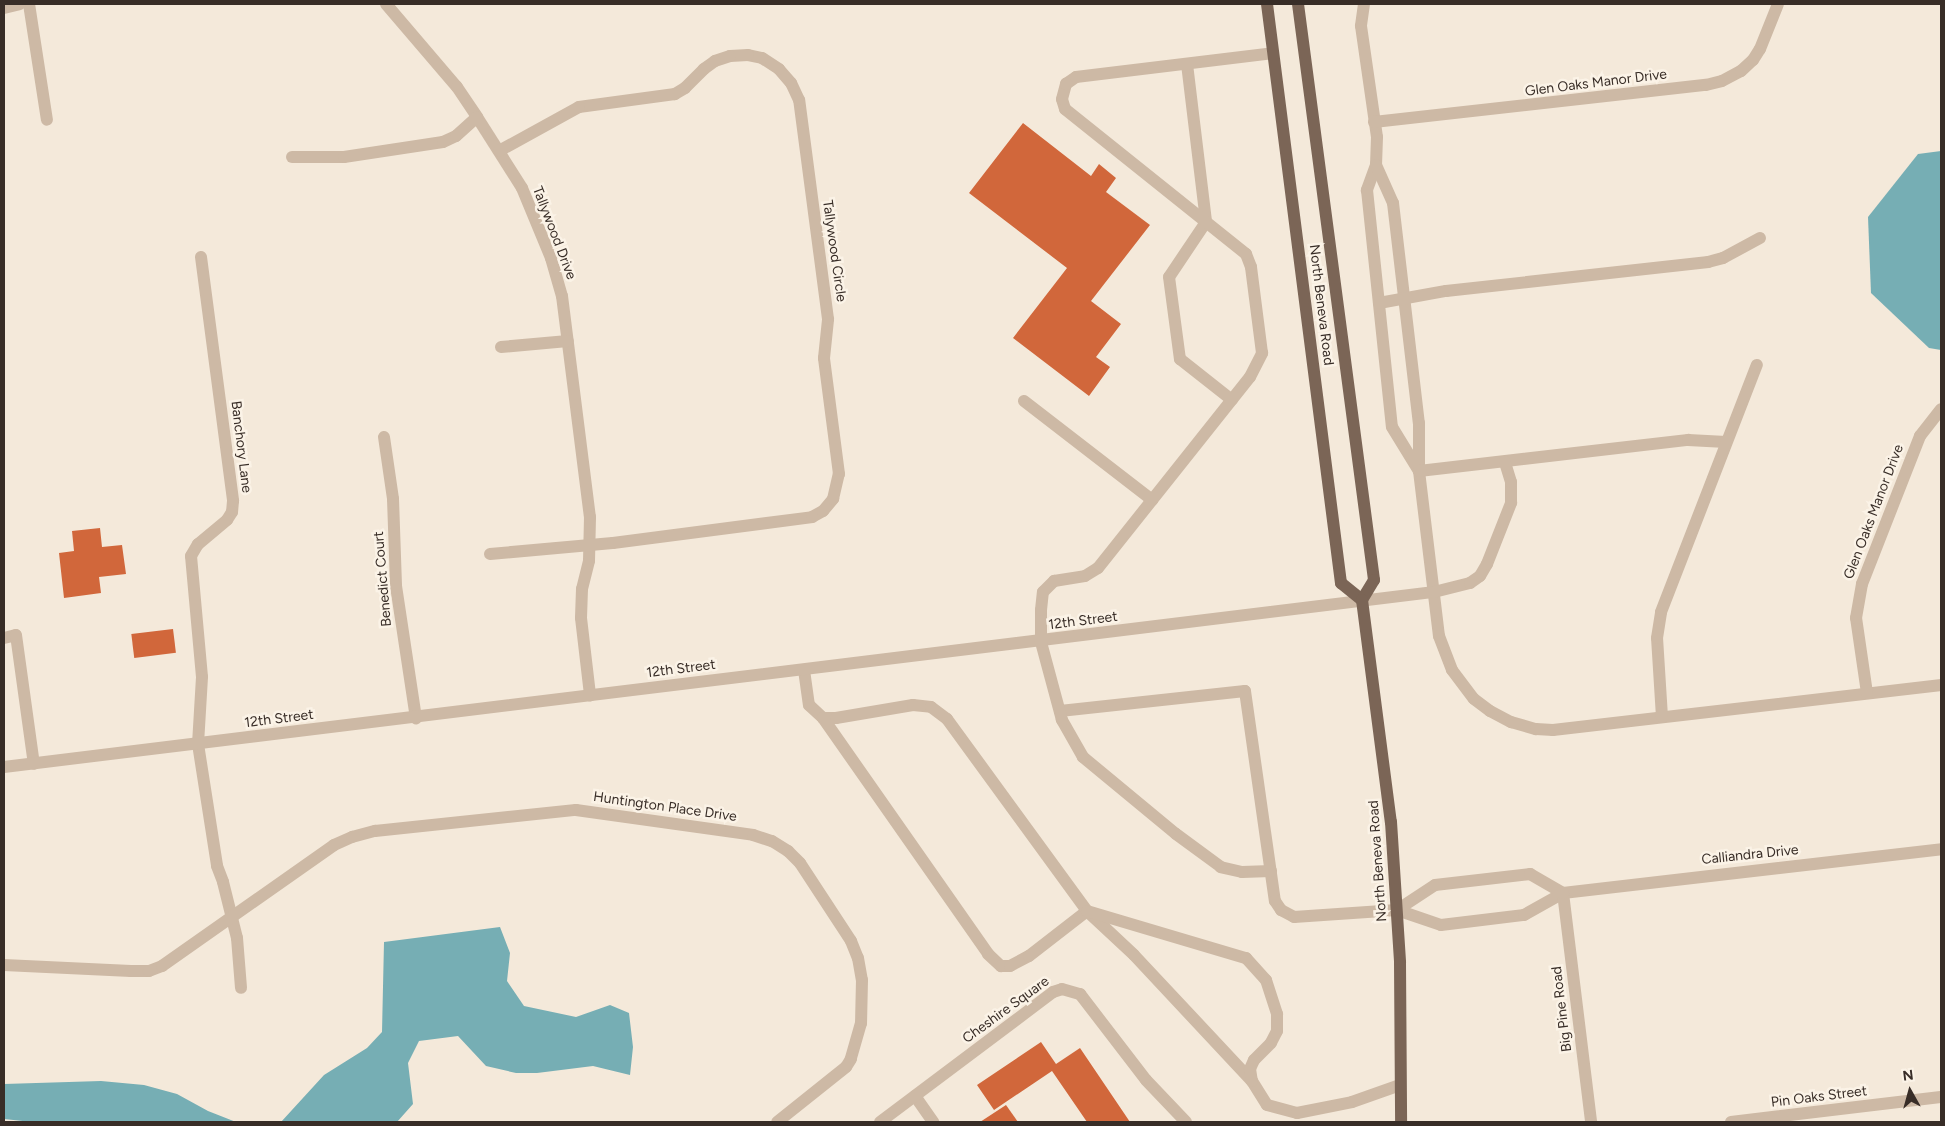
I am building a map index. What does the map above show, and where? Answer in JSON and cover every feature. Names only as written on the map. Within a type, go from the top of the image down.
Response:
[{"type":"main road","name":"North Beneva Road","points":[[1267,4],[1341,582],[1362,600]]},
{"type":"main road","name":"North Beneva Road","points":[[1298,4],[1374,580],[1362,600],[1392,822],[1400,964],[1401,1122]]},
{"type":"street","points":[[4,8],[20,4]]},
{"type":"street","points":[[28,4],[47,120]]},
{"type":"street","name":"Tallywood Drive","points":[[386,4],[457,87],[478,117],[522,188],[551,258],[562,296],[590,517],[589,561],[582,589],[581,618],[590,695]]},
{"type":"street","points":[[1364,4],[1361,26],[1374,122],[1376,165],[1393,203],[1419,423],[1419,472],[1439,636],[1452,670],[1474,699],[1490,711],[1511,722],[1536,729],[1552,730],[1941,685]]},
{"type":"street","name":"Glen Oaks Manor Drive","points":[[1374,122],[1706,85],[1722,81],[1741,71],[1753,60],[1760,49],[1778,4]]},
{"type":"street","points":[[1271,872],[1229,870],[1176,834],[1086,761],[1064,726],[1042,642],[1043,592],[1054,581],[1085,576],[1098,568],[1250,377],[1262,353],[1251,267],[1246,254],[1065,110],[1062,100],[1066,84],[1076,78],[1274,53]]},
{"type":"street","name":"Tallywood Circle","points":[[499,150],[579,107],[675,94],[685,88],[710,65],[730,56],[748,55],[762,58],[779,69],[792,83],[799,100],[828,319],[824,358],[839,474],[837,490],[833,499],[823,511],[812,517],[589,544]]},
{"type":"street","points":[[1187,64],[1206,222],[1169,277],[1180,359],[1232,400]]},
{"type":"street","points":[[292,157],[344,157],[443,142],[456,136],[478,117]]},
{"type":"street","points":[[1376,165],[1367,190],[1392,427],[1419,472]]},
{"type":"street","points":[[1379,303],[1446,291],[1708,262],[1723,258],[1760,238]]},
{"type":"street","name":"Banchory Lane","points":[[198,744],[202,677],[191,556],[198,544],[227,520],[232,512],[233,501],[201,257]]},
{"type":"street","points":[[501,347],[568,341]]},
{"type":"street","points":[[1662,717],[1657,638],[1661,612],[1757,365]]},
{"type":"street","points":[[1024,401],[1152,500]]},
{"type":"street","name":"Glen Oaks Manor Drive","points":[[1867,693],[1856,618],[1862,584],[1920,436],[1941,409]]},
{"type":"street","name":"Benedict Court","points":[[384,437],[393,499],[396,586],[416,718]]},
{"type":"street","points":[[1419,472],[1688,440],[1726,442]]},
{"type":"street","points":[[1362,600],[1434,592],[1470,584],[1480,576],[1487,564],[1511,503],[1512,482],[1505,462]]},
{"type":"street","points":[[490,554],[589,544]]},
{"type":"street","name":"12th Street","points":[[4,767],[1042,642],[1362,600]]},
{"type":"street","points":[[4,638],[16,635],[34,764]]},
{"type":"street","points":[[804,670],[809,705],[823,718],[988,954],[1001,966],[1010,966],[1029,956],[1087,911]]},
{"type":"street","points":[[1060,711],[1245,691],[1275,901],[1281,910],[1294,917],[1396,910],[1435,885],[1530,874],[1563,893]]},
{"type":"street","points":[[823,718],[836,718],[914,704],[930,707],[947,719],[1087,911],[1134,955],[1252,1081],[1267,1106],[1297,1113],[1352,1102],[1400,1085]]},
{"type":"street","points":[[198,744],[217,866],[237,938],[242,988]]},
{"type":"street","name":"Huntington Place Drive","points":[[4,964],[148,971],[162,966],[334,845],[352,836],[375,831],[576,810],[744,834],[772,841],[788,851],[800,863],[851,941],[858,958],[862,980],[861,1023],[846,1067],[777,1122]]},
{"type":"street","name":"Calliandra Drive","points":[[1396,910],[1441,925],[1524,915],[1563,893],[1941,849]]},
{"type":"street","name":"Big Pine Road","points":[[1563,893],[1591,1122]]},
{"type":"street","points":[[1087,911],[1246,958],[1260,970],[1266,980],[1277,1014],[1277,1031],[1271,1043],[1254,1060],[1250,1069],[1252,1081]]},
{"type":"street","name":"Cheshire Square","points":[[880,1122],[1053,992],[1062,989],[1080,994],[1146,1080],[1186,1122]]},
{"type":"street","points":[[915,1096],[933,1122]]},
{"type":"street","name":"Pin Oaks Street","points":[[1731,1122],[1941,1097]]},
{"type":"water","points":[[1941,151],[1941,350],[1929,348],[1871,293],[1868,217],[1918,154]]},
{"type":"water","points":[[500,927],[510,953],[507,981],[524,1006],[576,1017],[610,1005],[629,1013],[633,1047],[630,1075],[593,1066],[537,1073],[516,1073],[486,1066],[458,1036],[419,1041],[408,1063],[413,1104],[397,1122],[281,1122],[324,1075],[367,1048],[382,1032],[384,942]]},
{"type":"water","points":[[101,1081],[144,1085],[177,1094],[208,1111],[236,1122],[32,1122],[4,1119],[4,1084]]},
{"type":"building","points":[[1023,123],[1091,176],[1099,164],[1116,178],[1106,192],[1150,225],[1091,301],[1121,324],[1096,357],[1110,367],[1089,396],[1013,338],[1067,268],[969,193]]},
{"type":"building","points":[[100,528],[102,547],[122,545],[126,574],[99,577],[101,593],[64,598],[59,553],[74,551],[72,531]]},
{"type":"building","points":[[173,629],[176,653],[134,658],[131,634]]},
{"type":"building","points":[[1041,1042],[1056,1064],[1080,1048],[1130,1122],[1087,1122],[1052,1071],[994,1110],[977,1085]]},
{"type":"building","points":[[1006,1105],[1018,1122],[980,1122]]}]
